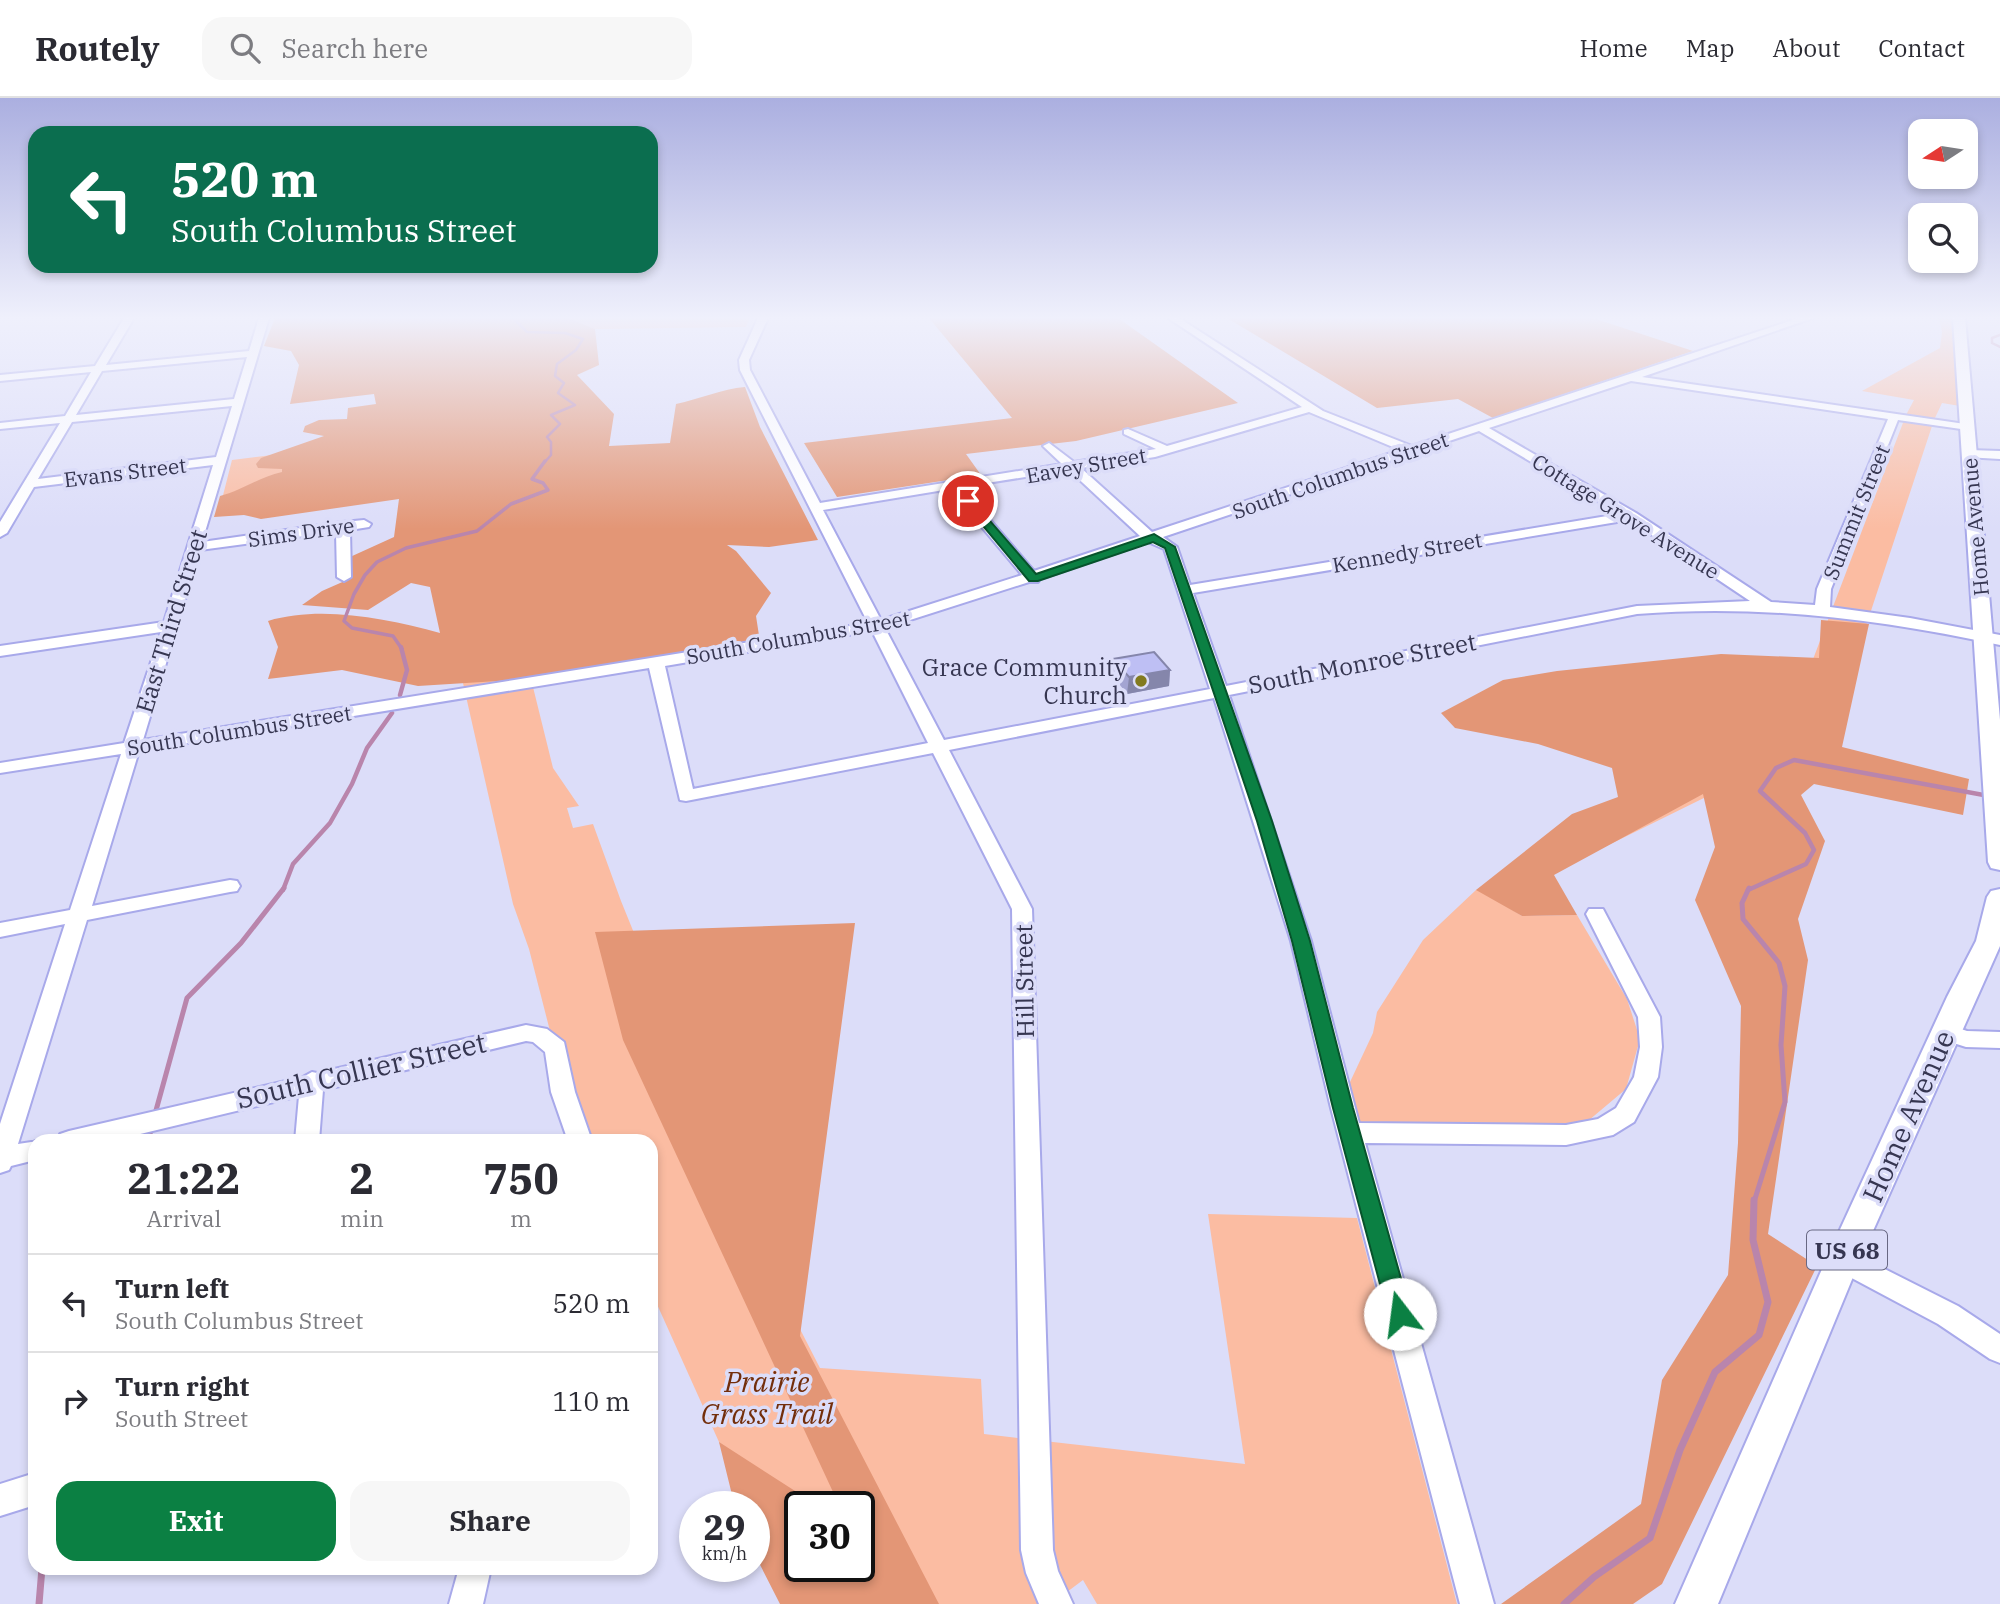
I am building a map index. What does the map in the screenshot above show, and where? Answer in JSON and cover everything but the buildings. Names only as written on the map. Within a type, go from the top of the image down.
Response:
[{"type":"main road","name":"Home Avenue","points":[[1965,388],[1969,454],[1992,638],[1995,797],[2000,862]]},
{"type":"main road","name":"Home Avenue","points":[[1696,1604],[1737,1516],[1843,1260],[1989,940],[2000,897]]},
{"type":"street","points":[[0,533],[87,388]]},
{"type":"street","name":"East Third Street","points":[[0,1160],[243,388]]},
{"type":"street","name":"Hill Street","points":[[754,388],[1022,909],[1037,1550],[1042,1573],[1056,1604]]},
{"type":"street","points":[[1280,388],[1310,408],[1413,451]]},
{"type":"street","name":"South Columbus Street","points":[[0,768],[877,626],[1033,579],[1600,388]]},
{"type":"street","points":[[1704,388],[1968,427]]},
{"type":"street","points":[[0,426],[238,402]]},
{"type":"street","name":"Eavey Street","points":[[816,507],[1138,456],[1310,408]]},
{"type":"street","name":"Summit Street","points":[[1824,611],[1822,604],[1825,589],[1895,415]]},
{"type":"street","name":"Cottage Grove Avenue","points":[[1481,428],[1631,516],[1768,607]]},
{"type":"street","points":[[1128,432],[1167,450]]},
{"type":"street","points":[[1049,446],[1152,538],[1170,547],[1221,691],[1301,941],[1478,1604]]},
{"type":"street","points":[[1969,454],[2000,455]]},
{"type":"street","name":"Evans Street","points":[[29,484],[221,460]]},
{"type":"street","points":[[954,486],[1033,579]]},
{"type":"street","name":"Kennedy Street","points":[[1184,590],[1631,516]]},
{"type":"street","name":"Sims Drive","points":[[195,547],[364,524]]},
{"type":"street","points":[[343,526],[344,577]]},
{"type":"street","name":"South Monroe Street","points":[[656,662],[686,796],[1622,613],[1689,606],[1768,607],[1880,617],[1992,638]]},
{"type":"street","points":[[0,651],[170,626]]},
{"type":"street","points":[[0,930],[230,886]]},
{"type":"street","points":[[1351,1133],[1577,1134],[1604,1128],[1625,1115],[1646,1077],[1651,1047],[1649,1017],[1596,914]]},
{"type":"street","points":[[1946,1032],[1966,1039],[2000,1040]]},
{"type":"street","name":"South Collier Street","points":[[96,1134],[519,1033],[540,1035],[556,1048],[563,1092],[578,1134]]},
{"type":"street","points":[[308,1134],[312,1081]]},
{"type":"street","points":[[0,1160],[28,1152]]},
{"type":"street","points":[[1843,1260],[1948,1315],[2000,1350]]},
{"type":"street","points":[[0,1500],[28,1491]]},
{"type":"street","points":[[466,1604],[473,1575]]},
{"type":"green space","points":[[1867,388],[1965,388],[1966,407],[1942,403],[1934,420],[1862,638],[1712,794],[1568,865],[1506,906],[1522,916],[1577,915],[1627,999],[1640,1039],[1626,1089],[1582,1126],[1353,1140],[1343,1097],[1373,1033],[1377,1012],[1423,940],[1476,890],[1807,675],[1914,400],[1862,391]]},
{"type":"green space","name":"Prairie Grass Trail","points":[[400,439],[531,679],[553,768],[579,806],[567,808],[573,828],[593,824],[684,1056],[664,1064],[820,1368],[981,1379],[984,1434],[1245,1464],[1208,1214],[1357,1218],[1457,1604],[1097,1604],[1083,1580],[1051,1604],[798,1604],[788,1582],[875,1582],[875,1491],[784,1491],[784,1573],[770,1542],[770,1491],[745,1491],[719,1442],[658,1307],[658,1134],[580,1134],[572,1117],[529,949],[513,904],[463,683],[414,493],[218,515],[232,460]]},
{"type":"shaded area","points":[[294,388],[590,388],[614,414],[609,446],[670,443],[676,404],[728,390],[745,388],[760,427],[818,540],[769,547],[727,545],[736,551],[771,593],[756,616],[760,642],[531,679],[418,686],[342,670],[268,679],[278,647],[268,621],[289,616],[332,614],[377,619],[440,633],[430,587],[411,583],[368,610],[302,605],[322,591],[347,580],[350,557],[394,537],[399,499],[261,519],[244,515],[214,517],[220,496],[282,472],[282,469],[258,468],[256,464],[261,458],[324,436],[303,432],[305,426],[319,420],[347,419],[348,408],[376,404],[374,394],[290,404]]},
{"type":"shaded area","points":[[987,388],[1217,388],[1238,403],[1076,441],[966,454],[981,475],[837,497],[804,443],[1012,418]]},
{"type":"shaded area","points":[[1344,388],[1582,388],[1493,418],[1458,399],[1377,408]]},
{"type":"shaded area","points":[[1821,620],[1869,624],[1842,747],[1969,779],[1963,815],[1814,784],[1801,795],[1825,841],[1798,919],[1808,960],[1768,1234],[1817,1266],[1662,1584],[1633,1604],[1501,1604],[1641,1504],[1662,1380],[1728,1275],[1738,1143],[1741,1006],[1695,900],[1715,847],[1703,794],[1554,875],[1577,915],[1522,916],[1476,890],[1572,814],[1618,797],[1612,768],[1538,744],[1455,728],[1441,713],[1503,680],[1557,671],[1721,654],[1819,658]]},
{"type":"shaded area","points":[[855,923],[800,1336],[939,1604],[780,1604],[769,1582],[770,1491],[731,1491],[719,1442],[795,1491],[784,1491],[784,1582],[875,1582],[875,1491],[833,1491],[623,1040],[595,932]]},
{"type":"waterway","points":[[544,463],[551,455],[551,442],[547,437],[560,424],[551,415],[575,405],[558,393],[561,388]]},
{"type":"waterway","points":[[401,648],[393,636],[352,628],[344,621],[354,594],[365,575],[377,562],[406,548],[477,531],[511,504],[548,490],[543,483],[532,479],[545,461]]},
{"type":"waterway","points":[[400,695],[407,670],[401,648]]},
{"type":"waterway","points":[[284,889],[293,864],[330,823],[352,784],[367,748],[392,713]]},
{"type":"waterway","points":[[1748,890],[1806,864],[1814,850],[1805,833],[1760,791],[1776,768],[1794,760],[2000,798]]},
{"type":"waterway","points":[[155,1114],[187,998],[241,943],[284,889]]},
{"type":"waterway","points":[[1748,890],[1742,903],[1743,919],[1779,963],[1785,986],[1781,1045],[1785,1102],[1754,1202]]},
{"type":"waterway","points":[[150,1134],[152,1126]]},
{"type":"waterway","points":[[1564,1604],[1594,1577],[1650,1538],[1680,1450],[1715,1372],[1759,1335],[1768,1302],[1753,1240],[1754,1200]]},
{"type":"waterway","points":[[39,1604],[41,1575]]},
{"type":"place","name":"Grace Community Church","points":[[1141,681]]},
{"type":"route","points":[[968,501],[1033,579],[1154,538],[1170,547],[1221,691],[1301,941],[1343,1108],[1400,1314]]}]
